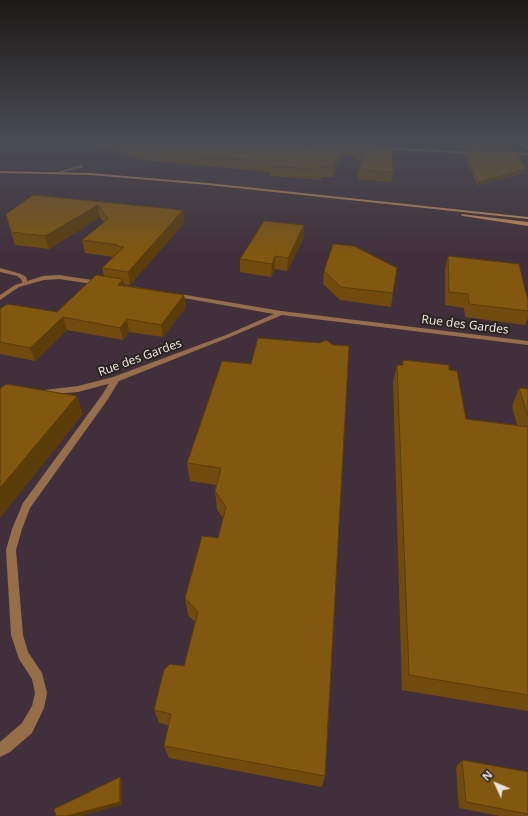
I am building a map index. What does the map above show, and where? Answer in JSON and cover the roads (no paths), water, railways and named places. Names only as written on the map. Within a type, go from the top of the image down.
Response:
[{"type":"main road","points":[[122,180],[310,196]]},
{"type":"main road","points":[[162,180],[528,218]]},
{"type":"main road","points":[[407,206],[528,224]]},
{"type":"street","points":[[0,270],[19,275],[24,278],[25,283]]},
{"type":"street","points":[[0,298],[10,290],[25,283],[43,278],[60,277],[105,284]]},
{"type":"street","name":"Rue des Gardes","points":[[166,294],[281,313],[528,343]]},
{"type":"street","name":"Rue des Gardes","points":[[37,392],[78,389],[116,379],[228,336],[281,313]]},
{"type":"street","points":[[0,750],[27,728],[38,708],[41,693],[38,677],[23,655],[17,635],[11,550],[17,529],[26,506],[105,397],[116,379]]}]
